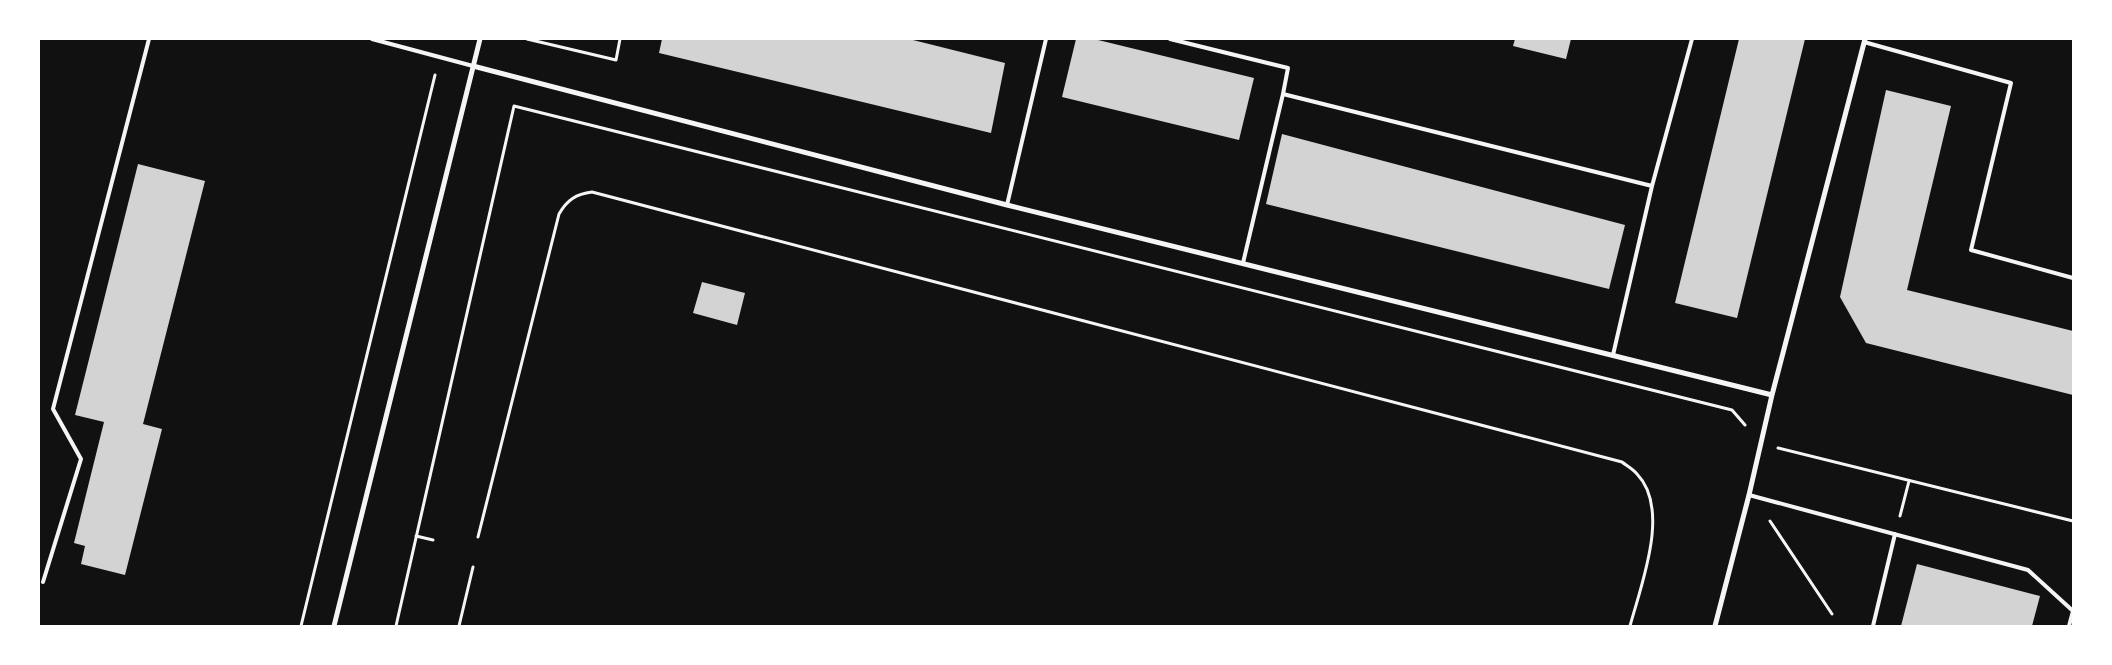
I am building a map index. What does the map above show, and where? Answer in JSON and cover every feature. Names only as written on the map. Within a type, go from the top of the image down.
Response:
[{"type":"street","points":[[334,626],[480,39]]},
{"type":"street","points":[[1715,626],[1762,444],[1772,395],[1864,40]]},
{"type":"street","points":[[473,66],[1007,205],[1772,395]]},
{"type":"lane","points":[[43,582],[80,459],[53,409],[149,39]]},
{"type":"lane","points":[[372,39],[473,66]]},
{"type":"lane","points":[[1007,205],[1046,39]]},
{"type":"lane","points":[[1170,39],[1288,68],[1243,263]]},
{"type":"lane","points":[[1612,355],[1652,186],[1692,39]]},
{"type":"lane","points":[[1864,40],[2011,83],[1971,250],[2073,278]]},
{"type":"lane","points":[[1283,94],[1652,186]]},
{"type":"lane","points":[[1749,495],[2028,570],[2073,611],[2069,626]]},
{"type":"lane","points":[[1873,626],[1895,534]]},
{"type":"path","points":[[527,39],[616,60],[620,39]]},
{"type":"path","points":[[301,626],[439,56]]},
{"type":"path","points":[[396,626],[514,106],[1732,410],[1762,444],[2073,521]]},
{"type":"path","points":[[478,537],[559,214],[564,205],[572,198],[592,192],[1622,462],[1638,474],[1648,491],[1653,511],[1654,533],[1630,626]]},
{"type":"path","points":[[1895,534],[1909,481]]},
{"type":"path","points":[[1745,511],[1768,518],[1832,614]]},
{"type":"path","points":[[416,536],[432,540]]},
{"type":"path","points":[[458,626],[473,567]]},
{"type":"building","points":[[662,39],[909,39],[1005,63],[991,133],[659,53]]},
{"type":"building","points":[[1076,39],[1094,39],[1254,78],[1239,140],[1062,97]]},
{"type":"building","points":[[1515,39],[1571,39],[1566,59],[1513,46]]},
{"type":"building","points":[[1739,39],[1805,39],[1737,318],[1675,303]]},
{"type":"building","points":[[1886,90],[1951,106],[1907,290],[2073,331],[2073,395],[1866,343],[1840,297]]},
{"type":"building","points":[[1282,134],[1625,225],[1609,289],[1266,204]]},
{"type":"building","points":[[138,164],[205,181],[143,424],[162,429],[125,575],[81,564],[85,546],[74,543],[104,422],[75,415]]},
{"type":"building","points":[[702,282],[745,293],[737,325],[693,313]]},
{"type":"building","points":[[1917,564],[2040,596],[2032,626],[1901,626]]}]
